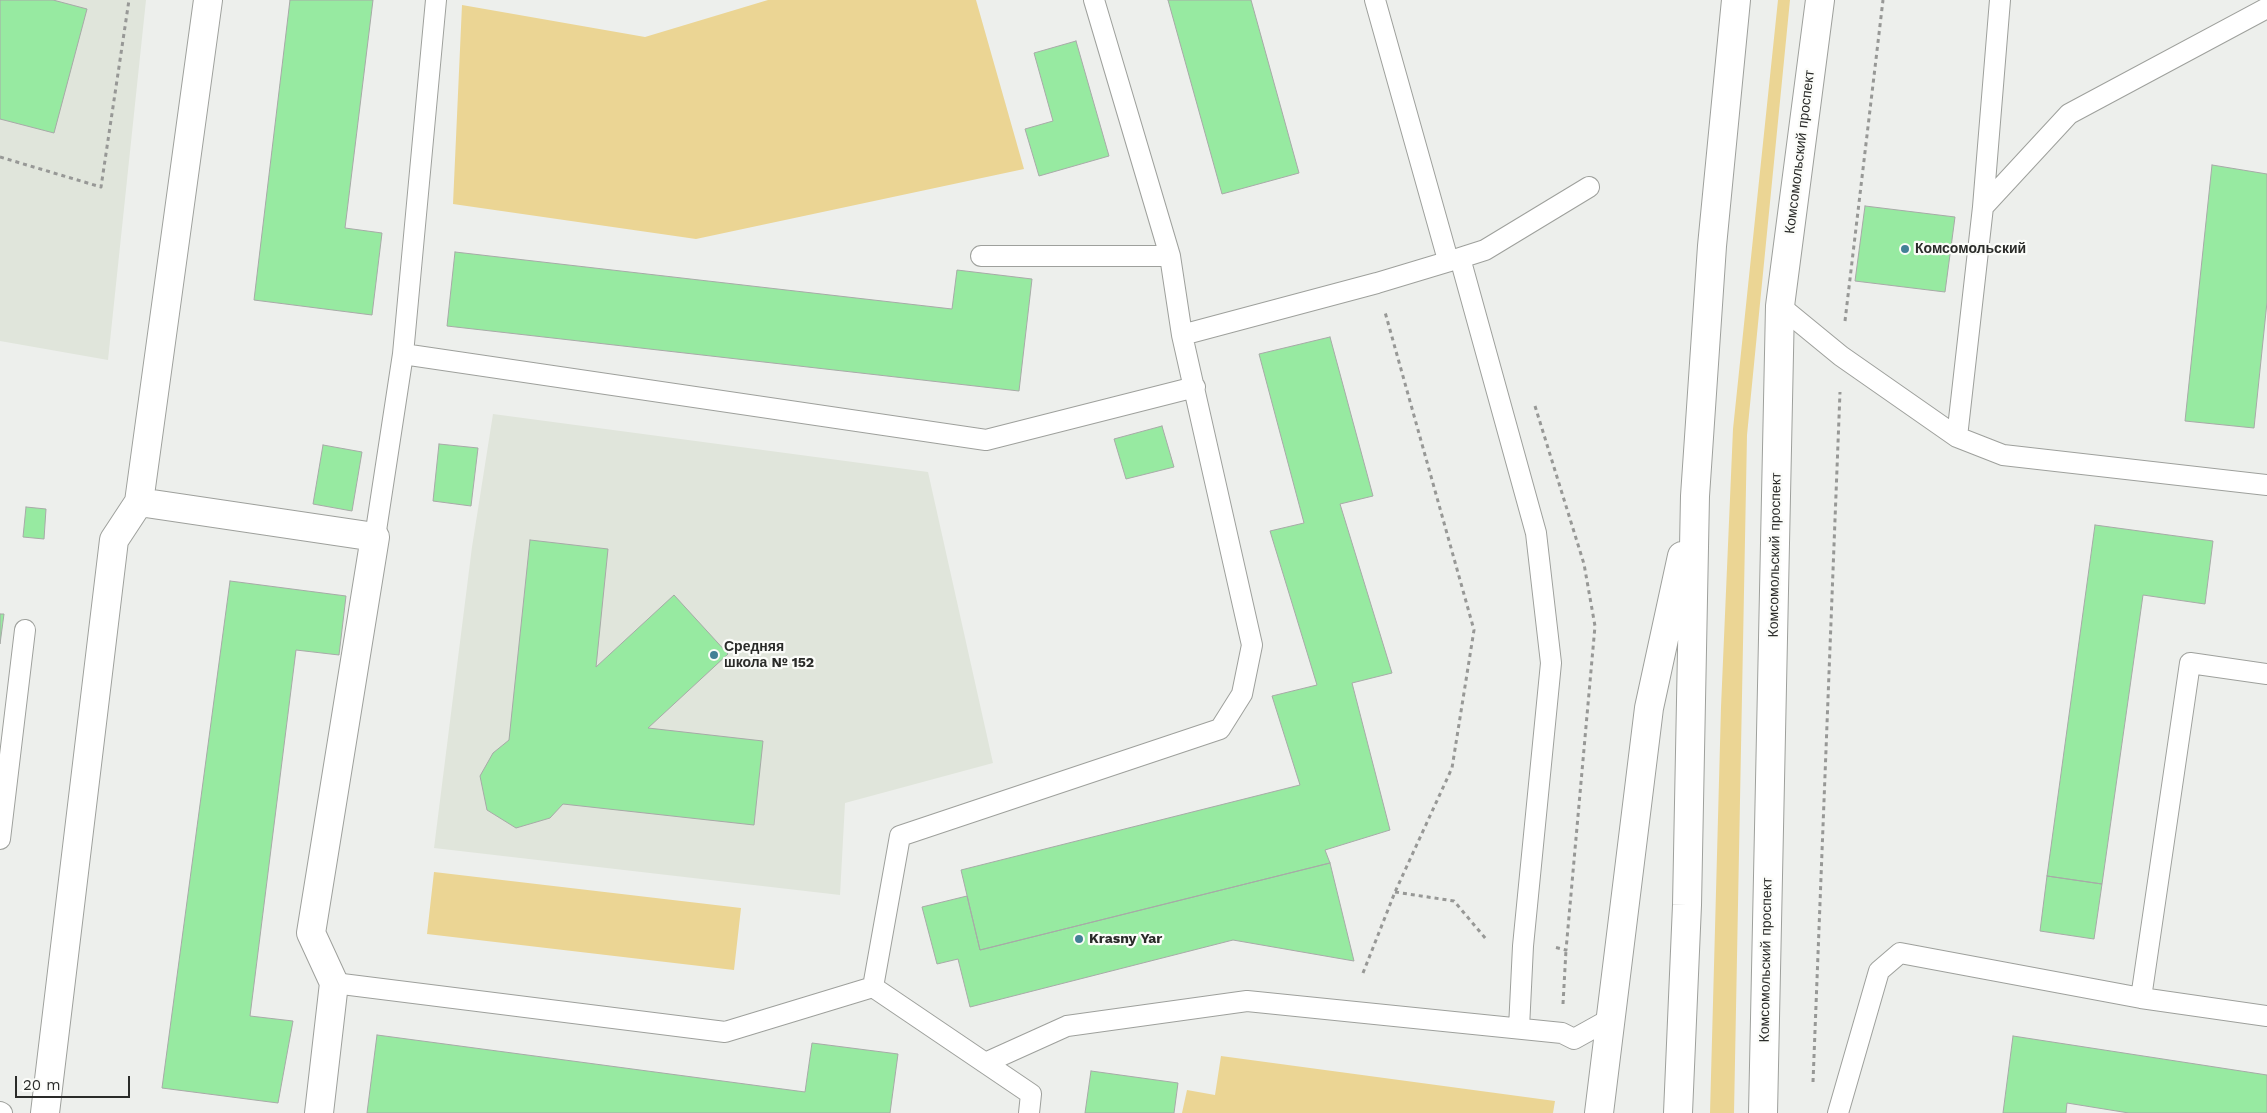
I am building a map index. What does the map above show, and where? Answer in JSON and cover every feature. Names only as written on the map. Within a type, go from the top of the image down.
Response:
[{"type":"main road","points":[[45,1113],[114,540],[139,502],[208,0]]},
{"type":"main road","points":[[1678,1113],[1687,905],[1695,496],[1712,246],[1736,0]]},
{"type":"main road","name":"Комсомольский проспект","points":[[1762,1113],[1780,306],[1820,0]]},
{"type":"main road","points":[[1599,1113],[1649,708],[1695,496]]},
{"type":"main road","points":[[139,502],[374,536],[312,933],[334,982],[319,1113]]},
{"type":"lane","points":[[374,536],[403,354],[436,0]]},
{"type":"lane","points":[[873,987],[900,836],[1220,729],[1242,694],[1252,645],[1182,335],[1170,256],[1094,0]]},
{"type":"lane","points":[[1375,0],[1536,533],[1551,663],[1523,946],[1519,1028]]},
{"type":"lane","points":[[1956,437],[1982,207],[2000,0]]},
{"type":"lane","points":[[1982,207],[2069,114],[2267,8]]},
{"type":"lane","points":[[1182,335],[1377,283],[1485,250],[1589,187]]},
{"type":"lane","points":[[981,256],[1170,256]]},
{"type":"lane","points":[[1780,306],[1841,356],[1956,437],[2003,455],[2267,485]]},
{"type":"lane","points":[[403,354],[986,440],[1195,387]]},
{"type":"lane","points":[[0,839],[25,630]]},
{"type":"lane","points":[[2140,998],[2190,663],[2266,671]]},
{"type":"lane","points":[[1838,1113],[1880,971],[1900,953],[2140,998],[2267,1016]]},
{"type":"lane","points":[[334,982],[725,1032],[873,987]]},
{"type":"lane","points":[[873,987],[1031,1094],[1030,1113]]},
{"type":"lane","points":[[984,1063],[1067,1026],[1247,1001],[1519,1028],[1562,1033],[1574,1039],[1610,1019]]},
{"type":"path","points":[[0,158],[100,187],[129,0]]},
{"type":"path","points":[[1813,1083],[1841,356],[1883,0]]},
{"type":"path","points":[[1363,973],[1395,892],[1452,768],[1474,630],[1377,283]]},
{"type":"path","points":[[1395,892],[1454,901],[1486,939]]},
{"type":"path","points":[[1562,1033],[1566,950]]},
{"type":"shaded area","points":[[0,0],[146,0],[108,360],[0,341]]},
{"type":"shaded area","points":[[768,0],[976,0],[1024,169],[696,239],[453,204],[462,5],[645,37]]},
{"type":"shaded area","points":[[1778,0],[1790,0],[1747,435],[1734,1113],[1710,1113],[1721,707],[1733,429]]},
{"type":"shaded area","name":"Средняя школа № 152","points":[[493,414],[928,472],[993,763],[845,803],[840,895],[434,848],[472,547]]},
{"type":"shaded area","points":[[434,872],[741,908],[734,970],[427,934]]},
{"type":"shaded area","points":[[1221,1056],[1555,1101],[1553,1113],[1182,1113],[1187,1090],[1215,1095]]},
{"type":"building","points":[[0,0],[53,0],[87,9],[54,133],[0,119]]},
{"type":"building","points":[[290,0],[373,0],[345,228],[382,233],[372,315],[254,300]]},
{"type":"building","points":[[1168,0],[1251,0],[1299,173],[1222,194]]},
{"type":"building","points":[[1076,41],[1109,156],[1039,176],[1025,129],[1053,121],[1034,53]]},
{"type":"building","points":[[2212,165],[2267,174],[2267,302],[2254,428],[2185,421]]},
{"type":"building","name":"Комсомольский","points":[[1865,206],[1955,217],[1945,292],[1855,281]]},
{"type":"building","points":[[455,252],[952,309],[957,270],[1032,279],[1019,391],[447,326]]},
{"type":"building","points":[[1330,337],[1373,496],[1340,504],[1392,673],[1352,683],[1390,830],[1325,850],[1330,863],[980,950],[961,870],[1300,785],[1272,696],[1317,685],[1270,531],[1304,523],[1259,354]]},
{"type":"building","points":[[1162,426],[1174,467],[1126,479],[1114,439]]},
{"type":"building","points":[[439,444],[478,448],[471,506],[433,501]]},
{"type":"building","points":[[323,445],[362,452],[352,511],[313,504]]},
{"type":"building","points":[[26,507],[46,509],[44,539],[23,537]]},
{"type":"building","points":[[2095,525],[2213,541],[2205,604],[2143,595],[2102,884],[2047,876]]},
{"type":"building","points":[[530,540],[608,549],[596,667],[674,595],[728,654],[648,728],[763,741],[754,825],[563,804],[550,818],[516,828],[487,810],[480,776],[493,753],[509,740]]},
{"type":"building","points":[[230,581],[346,596],[339,655],[296,650],[250,1016],[293,1021],[278,1103],[162,1088]]},
{"type":"building","points":[[0,614],[4,614],[0,644]]},
{"type":"building","points":[[1330,863],[1354,961],[1233,940],[970,1007],[958,959],[937,964],[922,907],[967,896],[980,950]]},
{"type":"building","points":[[2047,876],[2102,884],[2094,939],[2040,931]]},
{"type":"building","points":[[377,1035],[805,1092],[812,1043],[898,1054],[890,1113],[367,1113]]},
{"type":"building","points":[[2013,1036],[2267,1075],[2267,1113],[2129,1113],[2067,1103],[2066,1113],[2003,1113]]},
{"type":"building","points":[[1091,1071],[1178,1083],[1174,1113],[1085,1113]]},
{"type":"place","name":"Комсомольский","points":[[1905,249]]},
{"type":"place","name":"Средняя школа № 152","points":[[714,655]]},
{"type":"place","name":"Krasny Yar","points":[[1079,939]]}]
